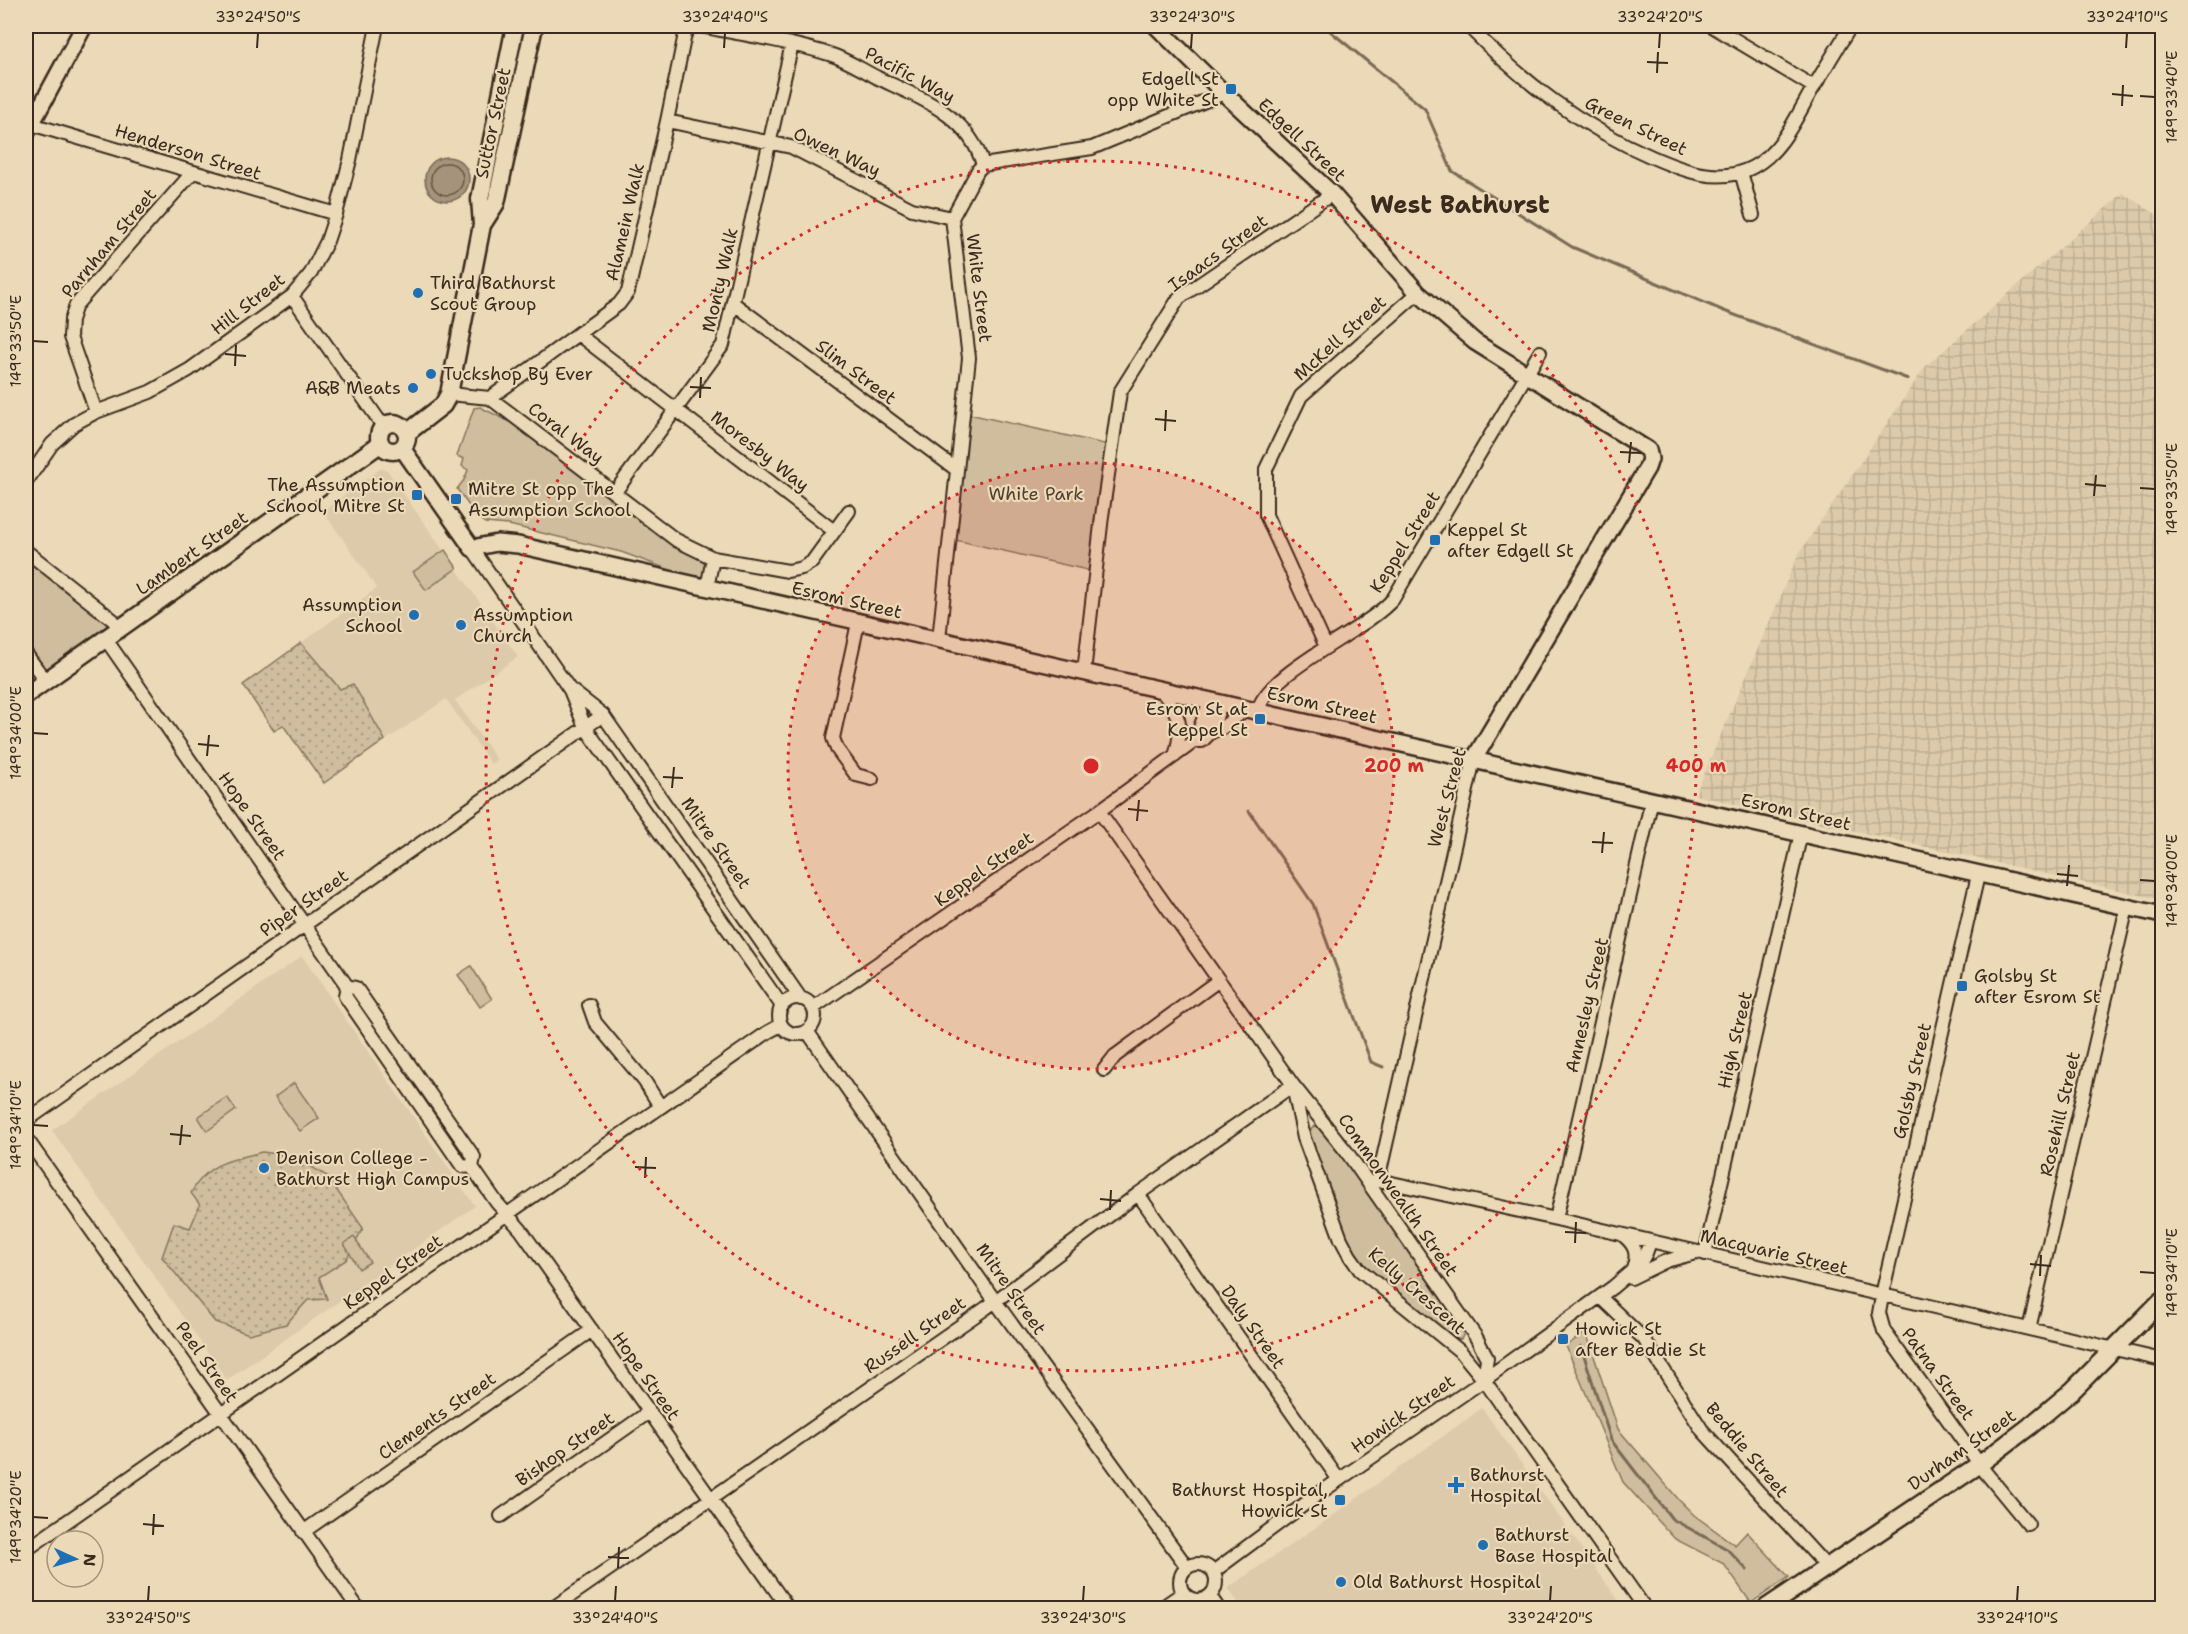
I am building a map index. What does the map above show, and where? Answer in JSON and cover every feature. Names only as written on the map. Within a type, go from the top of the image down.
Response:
[{"type":"main road","name":"Suttor Street","points":[[449,394],[482,225],[480,199],[515,26]]},
{"type":"main road","name":"Suttor Street","points":[[482,225],[496,203],[534,26]]},
{"type":"main road","points":[[403,436],[395,423],[383,426],[379,435],[381,444],[388,450],[397,451],[403,436],[442,405],[449,394]]},
{"type":"main road","name":"Lambert Street","points":[[26,695],[381,444]]},
{"type":"main road","name":"Durham Street","points":[[1766,1608],[1980,1464],[2039,1419],[2116,1348],[2163,1300]]},
{"type":"street","points":[[28,129],[84,26]]},
{"type":"street","name":"Hill Street","points":[[26,482],[52,444],[74,424],[96,412],[150,392],[189,370],[292,296],[311,273],[327,240],[336,214],[350,160],[376,26]]},
{"type":"street","name":"Pacific Way","points":[[690,27],[699,26],[792,44],[832,55],[942,109],[968,134],[976,146],[983,165]]},
{"type":"street","name":"Edgell Street","points":[[1156,26],[1332,194],[1418,293],[1475,342],[1645,446],[1650,454]]},
{"type":"street","points":[[1712,26],[1814,87]]},
{"type":"street","name":"Green Street","points":[[1472,27],[1512,68],[1577,118],[1634,149],[1684,170],[1716,176],[1741,172],[1753,167],[1774,150],[1851,26]]},
{"type":"street","name":"Alamein Walk","points":[[489,398],[579,335],[619,304],[628,292],[685,34],[690,27]]},
{"type":"street","name":"Monty Walk","points":[[615,492],[723,345],[792,44]]},
{"type":"street","points":[[983,165],[1092,148],[1224,93]]},
{"type":"street","name":"Owen Way","points":[[667,121],[791,147],[912,209],[952,218]]},
{"type":"street","name":"Henderson Street","points":[[28,129],[194,172],[336,214]]},
{"type":"street","name":"White Street","points":[[939,639],[969,358],[952,218],[983,165]]},
{"type":"street","name":"Parnham Street","points":[[96,412],[70,337],[71,320],[76,306],[194,172]]},
{"type":"street","points":[[1741,172],[1753,215]]},
{"type":"street","name":"Isaacs Street","points":[[1084,672],[1102,516],[1120,392],[1179,298],[1332,194]]},
{"type":"street","name":"McKell Street","points":[[1326,647],[1266,515],[1266,470],[1301,396],[1418,293]]},
{"type":"street","points":[[292,296],[383,426]]},
{"type":"street","name":"Slim Street","points":[[733,303],[957,470]]},
{"type":"street","name":"Moresby Way","points":[[579,335],[834,531]]},
{"type":"street","name":"Keppel Street","points":[[813,1008],[1099,811],[1195,741],[1202,741],[1211,732],[1253,710],[1269,690],[1326,647],[1383,609],[1393,599],[1540,352]]},
{"type":"street","points":[[449,394],[489,398]]},
{"type":"street","name":"Coral Way","points":[[489,398],[676,540],[713,558],[788,571],[802,568],[812,562],[849,511]]},
{"type":"street","name":"Mitre Street","points":[[403,436],[472,548],[570,690],[585,727],[782,1006]]},
{"type":"street","name":"West Street","points":[[1374,1183],[1474,759],[1647,468],[1650,454]]},
{"type":"street","name":"Esrom Street","points":[[472,548],[506,543],[2163,915]]},
{"type":"street","points":[[26,551],[113,620],[119,628]]},
{"type":"street","points":[[707,588],[713,558]]},
{"type":"street","points":[[858,622],[833,738],[837,749],[856,775],[872,779]]},
{"type":"street","name":"Hope Street","points":[[105,638],[347,986],[345,996],[462,1166],[472,1167],[497,1203],[515,1222],[788,1608]]},
{"type":"street","points":[[26,654],[45,680]]},
{"type":"street","name":"Mitre Street","points":[[570,690],[603,715],[801,999]]},
{"type":"street","points":[[1161,690],[1176,711],[1179,720],[1180,732],[1175,756]]},
{"type":"street","points":[[1211,732],[1216,702]]},
{"type":"street","points":[[1195,741],[1216,702]]},
{"type":"street","name":"Piper Street","points":[[26,1121],[603,715]]},
{"type":"street","name":"Annesley Street","points":[[1556,1219],[1653,799]]},
{"type":"street","name":"Commonwealth Street","points":[[1099,811],[1293,1085],[1374,1183],[1476,1337],[1487,1358],[1484,1380]]},
{"type":"street","name":"High Street","points":[[1702,1254],[1801,834]]},
{"type":"street","name":"Golsby Street","points":[[1882,1296],[1978,875]]},
{"type":"street","name":"Rosehill Street","points":[[2029,1329],[2127,907]]},
{"type":"street","points":[[1104,1070],[1115,1056],[1219,980]]},
{"type":"street","points":[[790,999],[801,999],[808,1002],[813,1008],[813,1023],[807,1031],[793,1034],[781,1025],[779,1013],[782,1006],[790,999]]},
{"type":"street","points":[[589,1005],[595,1022],[645,1082],[660,1106]]},
{"type":"street","name":"Keppel Street","points":[[26,1550],[660,1106],[781,1025]]},
{"type":"street","name":"Mitre Street","points":[[807,1031],[995,1301],[1187,1567]]},
{"type":"street","name":"Russell Street","points":[[553,1608],[995,1301],[1138,1194],[1293,1085]]},
{"type":"street","name":"Kelly Crescent","points":[[1293,1085],[1304,1138],[1350,1256],[1360,1270],[1461,1352],[1484,1380]]},
{"type":"street","name":"Peel Street","points":[[26,1138],[358,1608]]},
{"type":"street","name":"Macquarie Street","points":[[1374,1183],[1556,1219],[2163,1360]]},
{"type":"street","name":"Daly Street","points":[[1138,1194],[1339,1480]]},
{"type":"street","points":[[1624,1236],[1635,1249],[1634,1269]]},
{"type":"street","points":[[1650,1268],[1657,1258],[1655,1243]]},
{"type":"street","name":"Howick Street","points":[[1213,1572],[1339,1480],[1613,1287],[1634,1269],[1655,1243]]},
{"type":"street","name":"Howick Street","points":[[1613,1287],[1676,1257],[1702,1254]]},
{"type":"street","name":"Beddie Street","points":[[1600,1296],[1644,1339],[1702,1430],[1827,1567]]},
{"type":"street","name":"Patna Street","points":[[1882,1296],[1879,1316],[1884,1331],[1980,1464],[2028,1524]]},
{"type":"street","name":"Clements Street","points":[[303,1532],[591,1330]]},
{"type":"street","points":[[1461,1352],[1476,1337]]},
{"type":"street","points":[[1484,1380],[1645,1608]]},
{"type":"street","name":"Bishop Street","points":[[501,1516],[649,1412]]},
{"type":"street","points":[[1192,1564],[1204,1564],[1213,1572],[1216,1585],[1210,1596],[1196,1600],[1183,1593],[1180,1579],[1187,1567],[1192,1564]]},
{"type":"street","points":[[1161,1608],[1183,1593]]},
{"type":"street","points":[[1210,1596],[1218,1608]]},
{"type":"shaded area","points":[[2123,193],[2162,218],[2162,900],[1695,795],[1798,555],[1925,367]]},
{"type":"shaded area","name":"Assumption School","points":[[380,469],[387,470],[518,657],[455,700],[497,760],[491,764],[446,699],[324,783],[283,725],[274,731],[243,685],[377,588],[323,511]]},
{"type":"shaded area","name":"Denison College - Bathurst High Campus","points":[[302,956],[475,1206],[227,1380],[52,1130]]},
{"type":"shaded area","name":"Bathurst Hospital","points":[[1482,1408],[1624,1608],[1242,1608],[1228,1588]]},
{"type":"green space","points":[[480,407],[514,424],[709,556],[703,582],[621,552],[509,525],[485,523],[477,517],[457,489],[468,470],[462,466],[464,459],[457,456],[474,408]]},
{"type":"green space","name":"White Park","points":[[969,414],[1109,445],[1092,571],[955,540]]},
{"type":"green space","points":[[445,550],[457,568],[426,590],[413,572]]},
{"type":"green space","points":[[26,552],[119,628],[45,680],[26,654]]},
{"type":"green space","points":[[301,643],[340,689],[353,684],[385,740],[324,783],[283,725],[274,731],[243,685]]},
{"type":"green space","points":[[471,966],[492,999],[480,1007],[458,975]]},
{"type":"green space","points":[[294,1083],[319,1118],[300,1131],[275,1097]]},
{"type":"green space","points":[[227,1097],[236,1110],[207,1131],[198,1117]]},
{"type":"green space","points":[[1314,1126],[1323,1127],[1466,1330],[1461,1339],[1455,1340],[1367,1269],[1355,1255],[1347,1240],[1308,1133]]},
{"type":"green space","points":[[262,1152],[293,1156],[327,1176],[363,1228],[346,1260],[319,1277],[327,1299],[308,1300],[286,1324],[249,1334],[215,1322],[162,1257],[174,1223],[190,1228],[200,1205],[191,1193],[205,1175],[221,1164]]},
{"type":"green space","points":[[354,1237],[370,1262],[359,1269],[344,1244]]},
{"type":"green space","points":[[1586,1332],[1618,1429],[1694,1515],[1735,1545],[1747,1532],[1789,1577],[1751,1603],[1724,1564],[1675,1539],[1623,1482],[1566,1346]]},
{"type":"water","points":[[447,157],[463,163],[469,179],[463,195],[447,201],[431,195],[425,179],[431,163]]},
{"type":"waterway","points":[[1324,26],[1425,109],[1452,171],[1572,247],[1724,311],[1908,379]]},
{"type":"waterway","points":[[1249,811],[1313,904],[1371,1062],[1383,1067]]},
{"type":"waterway","points":[[1581,1346],[1611,1440],[1672,1519],[1727,1549],[1747,1570]]},
{"type":"place","name":"Edgell St opp White St","points":[[1231,89]]},
{"type":"place","name":"Third Bathurst Scout Group","points":[[418,293]]},
{"type":"place","name":"Tuckshop By Ever","points":[[431,374]]},
{"type":"place","name":"A&B Meats","points":[[413,388]]},
{"type":"place","name":"The Assumption School, Mitre St","points":[[417,495]]},
{"type":"place","name":"Mitre St opp The Assumption School","points":[[456,499]]},
{"type":"place","name":"Keppel St after Edgell St","points":[[1435,540]]},
{"type":"place","name":"Assumption School","points":[[414,615]]},
{"type":"place","name":"Assumption Church","points":[[461,625]]},
{"type":"place","name":"Esrom St at Keppel St","points":[[1260,719]]},
{"type":"place","name":"Golsby St after Esrom St","points":[[1962,986]]},
{"type":"place","name":"Denison College - Bathurst High Campus","points":[[264,1168]]},
{"type":"place","name":"Howick St after Beddie St","points":[[1563,1339]]},
{"type":"place","name":"Bathurst Hospital","points":[[1456,1485]]},
{"type":"place","name":"Bathurst Hospital, Howick St","points":[[1340,1500]]},
{"type":"place","name":"Bathurst Base Hospital","points":[[1483,1545]]},
{"type":"place","name":"Old Bathurst Hospital","points":[[1341,1582]]},
{"type":"district","name":"West Bathurst","points":[[1460,205]]}]
